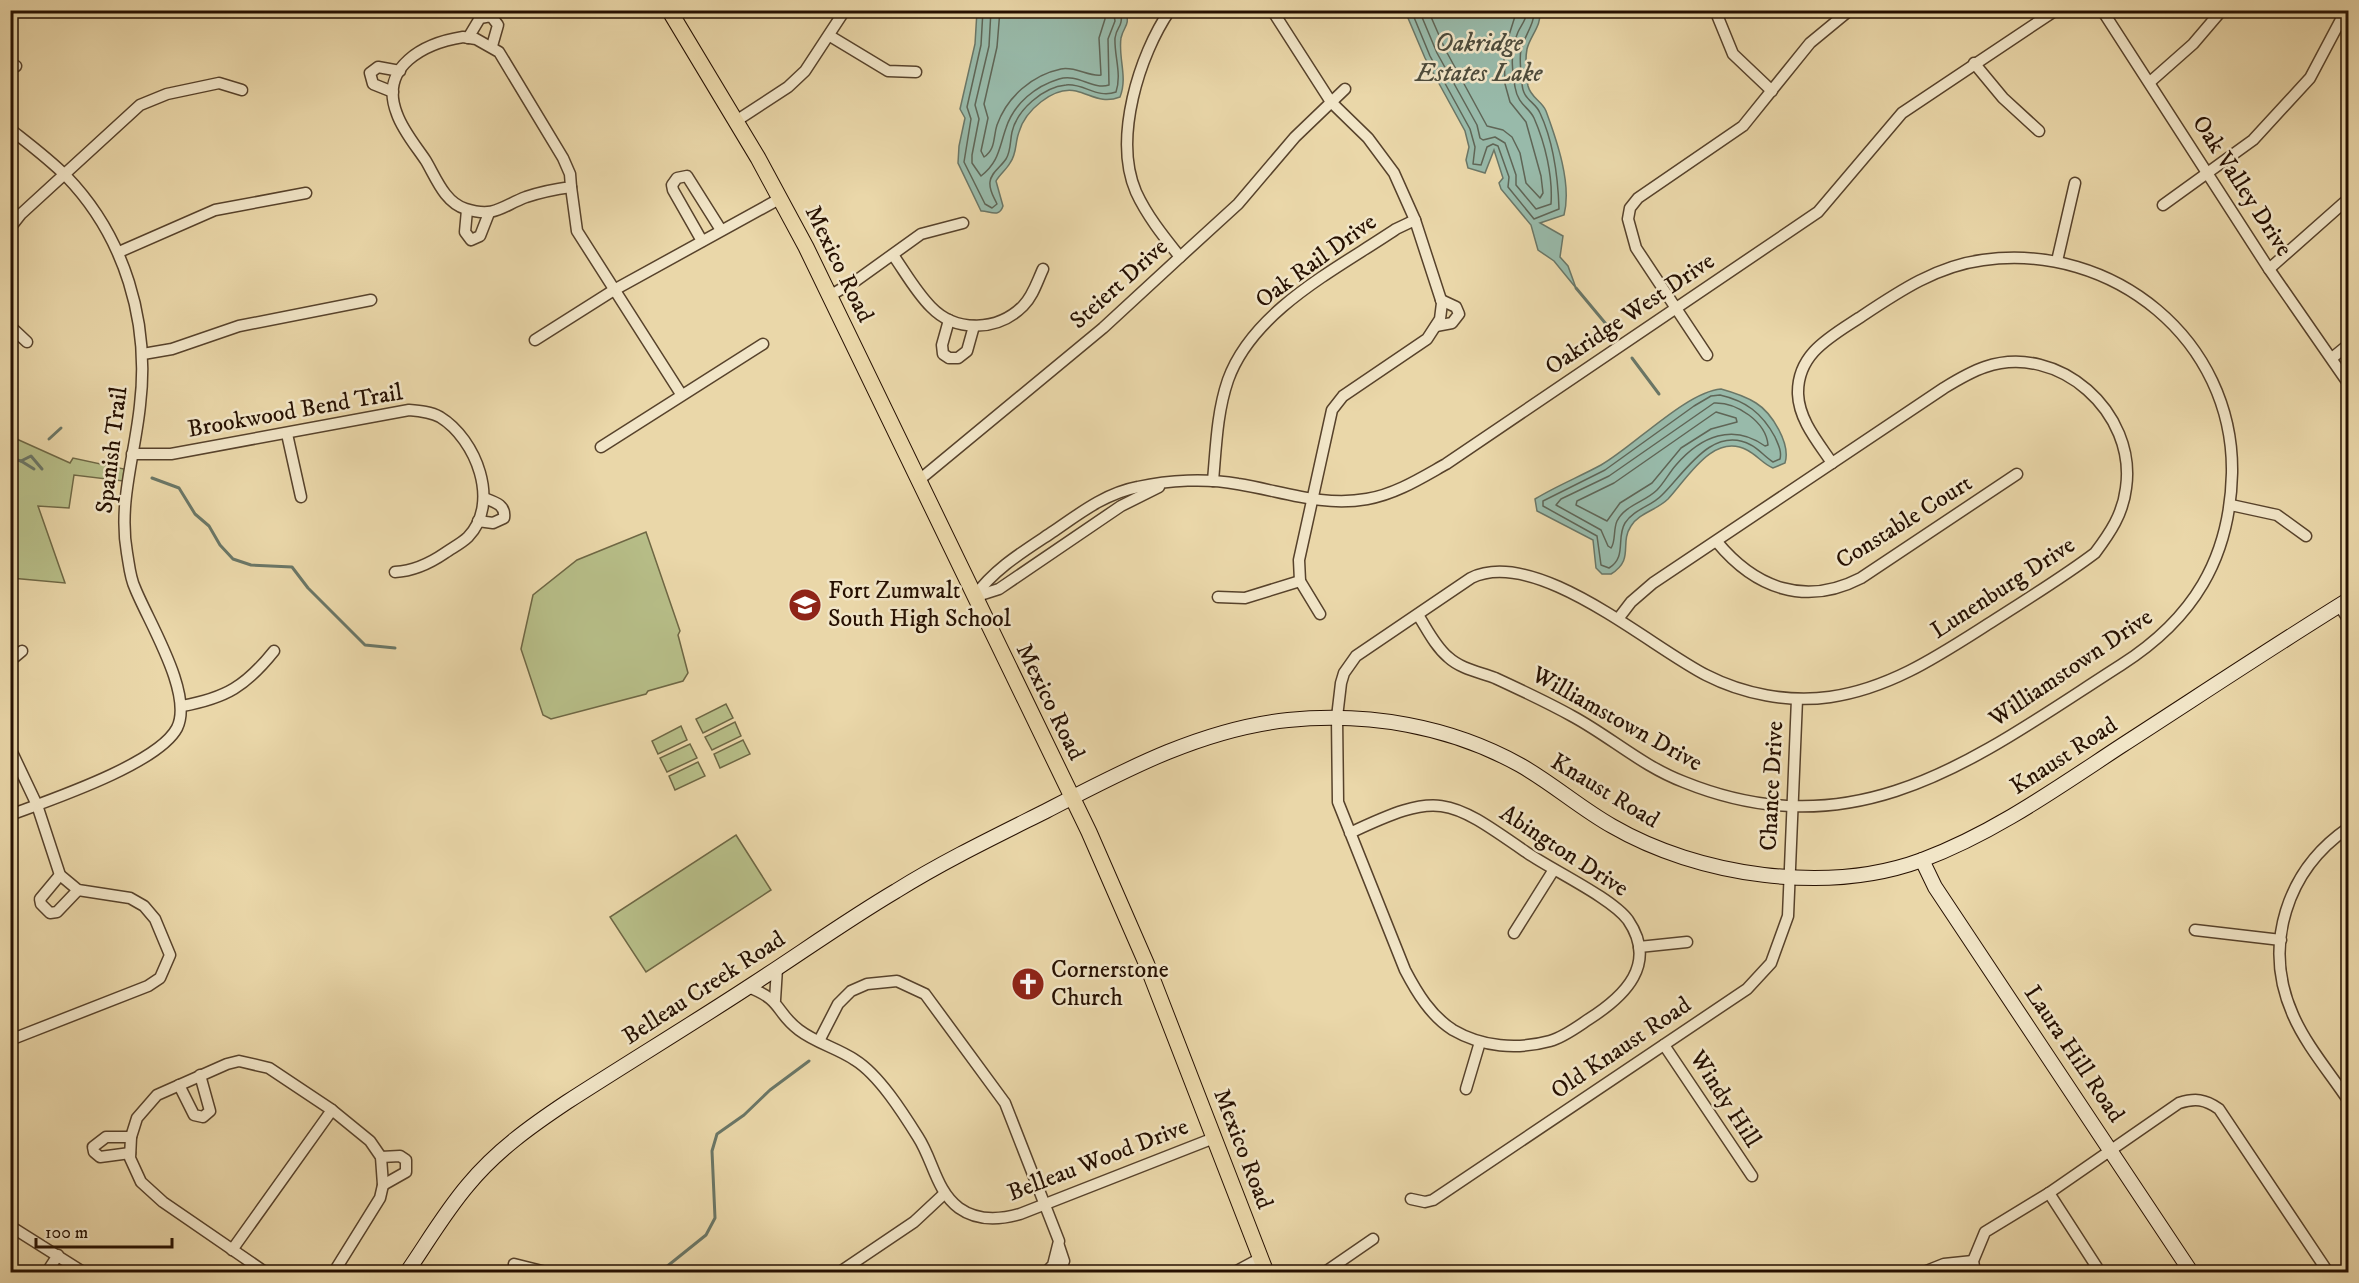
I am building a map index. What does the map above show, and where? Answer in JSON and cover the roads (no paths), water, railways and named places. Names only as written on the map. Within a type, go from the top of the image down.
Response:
[{"type":"main road","name":"Mexico Road","points":[[669,10],[781,198],[831,294],[918,481],[1072,798],[1119,898],[1263,1265]]},
{"type":"main road","name":"Knaust Road","points":[[1072,798],[1154,757],[1206,737],[1266,723],[1337,717],[1411,725],[1453,736],[1520,765],[1610,825],[1650,846],[1725,868],[1788,876],[1853,875],[1890,870],[1922,860],[1999,824],[2344,602]]},
{"type":"main road","name":"Belleau Creek Road","points":[[407,1272],[468,1185],[516,1138],[567,1102],[896,891],[1072,798]]},
{"type":"main road","name":"Laura Hill Road","points":[[1922,860],[1935,887],[2191,1272]]},
{"type":"street","points":[[736,121],[788,87],[805,72],[845,10]]},
{"type":"street","points":[[1170,10],[1145,57],[1128,134],[1131,173],[1136,190],[1160,232],[1180,258]]},
{"type":"street","points":[[1272,10],[1331,102],[1384,158],[1415,220],[1441,300],[1442,312],[1437,326],[1420,345],[1343,396],[1332,410],[1302,538],[1300,581],[1320,614]]},
{"type":"street","points":[[1714,10],[1733,54],[1772,91]]},
{"type":"street","points":[[1707,355],[1636,248],[1629,229],[1630,208],[1647,190],[1743,126],[1810,44],[1850,10]]},
{"type":"street","name":"Oakridge West Drive","points":[[974,597],[988,578],[1004,564],[1092,506],[1121,491],[1139,486],[1213,481],[1311,501],[1367,499],[1409,485],[1446,464],[1818,212],[1902,113],[2056,10]]},
{"type":"street","name":"Oak Valley Drive","points":[[2102,10],[2269,269],[2349,383]]},
{"type":"street","points":[[2150,82],[2193,44],[2222,10]]},
{"type":"street","points":[[2163,205],[2253,140],[2310,78],[2346,10]]},
{"type":"street","points":[[468,38],[480,18],[491,16],[498,25],[492,46]]},
{"type":"street","points":[[830,36],[888,71],[916,72]]},
{"type":"street","points":[[571,187],[544,191],[495,213],[467,210],[448,199],[397,114],[393,92],[400,71],[413,54],[448,39],[468,38],[492,46],[499,52],[563,158],[570,174],[577,231],[681,394]]},
{"type":"street","points":[[1974,63],[2003,98],[2039,131]]},
{"type":"street","points":[[393,92],[373,84],[370,73],[378,66],[400,71]]},
{"type":"street","points":[[10,228],[140,105],[167,94],[219,83],[242,90]]},
{"type":"street","name":"Steiert Drive","points":[[918,481],[1103,328],[1180,258],[1238,204],[1295,137],[1345,89]]},
{"type":"street","name":"Spanish Trail","points":[[10,129],[65,175],[96,214],[119,252],[135,301],[143,354],[140,405],[122,516],[126,552],[133,585],[162,647],[182,706]]},
{"type":"street","points":[[702,241],[673,190],[672,185],[677,178],[687,176],[721,230]]},
{"type":"street","points":[[2058,261],[2075,183]]},
{"type":"street","points":[[119,252],[215,210],[306,193]]},
{"type":"street","points":[[535,340],[614,290],[781,198]]},
{"type":"street","points":[[2269,269],[2349,199]]},
{"type":"street","points":[[467,210],[465,232],[471,240],[480,236],[486,228],[489,213]]},
{"type":"street","name":"Oak Rail Drive","points":[[1213,481],[1221,407],[1237,360],[1250,339],[1281,308],[1396,229],[1415,220]]},
{"type":"street","points":[[831,294],[857,280],[921,234],[963,223]]},
{"type":"street","points":[[893,255],[932,307],[949,320],[974,326],[1002,320],[1024,305],[1043,269]]},
{"type":"street","name":"Williamstown Drive","points":[[1418,615],[1441,650],[1454,663],[1535,696],[1580,720],[1650,767],[1713,793],[1767,804],[1792,806],[1865,800],[1933,778],[1985,751],[2131,658],[2166,632],[2198,594],[2215,560],[2231,505],[2232,455],[2226,415],[2211,379],[2192,346],[2161,313],[2117,281],[2089,269],[2058,261],[2012,257],[1982,260],[1952,267],[1905,287],[1821,343],[1807,359],[1798,391],[1806,424],[1832,462]]},
{"type":"street","points":[[143,354],[172,349],[239,326],[371,300]]},
{"type":"street","points":[[1437,326],[1452,323],[1458,314],[1456,307],[1441,300]]},
{"type":"street","points":[[949,320],[942,345],[943,354],[949,358],[958,358],[967,351],[974,326]]},
{"type":"street","points":[[10,326],[27,342]]},
{"type":"street","points":[[601,447],[681,394],[763,344]]},
{"type":"street","points":[[2332,358],[2349,345]]},
{"type":"street","name":"Lunenburg Drive","points":[[1337,717],[1341,683],[1349,664],[1365,649],[1471,578],[1489,572],[1506,570],[1527,575],[1574,595],[1618,619],[1708,676],[1736,687],[1797,699],[1828,698],[1886,683],[1919,667],[2070,572],[2095,553],[2111,533],[2121,511],[2127,487],[2126,462],[2121,438],[2111,416],[2097,398],[2063,373],[2038,364],[2012,362],[1986,366],[1963,376],[1645,589],[1618,619]]},
{"type":"street","name":"Brookwood Bend Trail","points":[[132,454],[171,454],[409,410],[432,414],[451,426],[462,438],[475,462],[484,488],[484,498],[478,521],[468,537],[440,557],[412,571],[395,572]]},
{"type":"street","points":[[287,434],[301,497]]},
{"type":"street","name":"Constable Court","points":[[1717,542],[1741,568],[1763,582],[1797,591],[1822,591],[1842,587],[1861,578],[2018,474]]},
{"type":"street","name":"Oakridge West Drive","points":[[974,597],[999,589],[1121,506],[1165,484]]},
{"type":"street","points":[[478,521],[492,523],[504,518],[505,512],[501,505],[484,498]]},
{"type":"street","points":[[2231,505],[2277,515],[2306,536]]},
{"type":"street","points":[[1218,597],[1245,598],[1300,581]]},
{"type":"street","points":[[2344,602],[2349,619]]},
{"type":"street","points":[[10,662],[22,651]]},
{"type":"street","points":[[10,815],[37,806],[123,769],[159,750],[177,728],[182,706],[206,702],[232,692],[254,676],[274,651]]},
{"type":"street","name":"Chance Drive","points":[[1788,876],[1797,699]]},
{"type":"street","points":[[1337,717],[1338,802],[1416,992],[1433,1013],[1452,1029],[1480,1042],[1519,1046],[1552,1040],[1568,1033],[1624,994],[1638,967],[1639,947],[1687,942]]},
{"type":"street","points":[[10,748],[37,806],[64,878],[78,890],[130,898],[144,906],[155,919],[170,955],[160,978],[148,986],[10,1040]]},
{"type":"street","name":"Abington Drive","points":[[1350,833],[1395,812],[1422,805],[1440,805],[1469,814],[1553,871],[1611,904],[1626,918],[1635,931],[1639,947]]},
{"type":"street","points":[[2349,828],[2324,848],[2305,868],[2288,901],[2281,940],[2282,985],[2294,1018],[2349,1100]]},
{"type":"street","points":[[1514,933],[1553,871]]},
{"type":"street","name":"Old Knaust Road","points":[[1411,1199],[1425,1202],[1433,1200],[1747,989],[1771,963],[1788,916],[1788,876]]},
{"type":"street","points":[[64,878],[40,899],[45,909],[50,913],[57,912],[78,890]]},
{"type":"street","points":[[2195,930],[2281,940]]},
{"type":"street","points":[[775,1000],[777,968]]},
{"type":"street","points":[[819,1041],[843,997],[859,988],[884,981],[897,981],[925,994],[1005,1103],[1059,1246],[1053,1265],[1048,1272]]},
{"type":"street","name":"Belleau Wood Drive","points":[[748,987],[775,1000],[794,1026],[853,1058],[870,1072],[920,1140],[944,1194],[959,1208],[972,1215],[1003,1219],[1214,1138]]},
{"type":"street","points":[[1466,1089],[1480,1042]]},
{"type":"street","name":"Windy Hill","points":[[1664,1045],[1752,1176]]},
{"type":"street","points":[[265,1272],[151,1194],[133,1168],[130,1153],[130,1137],[137,1118],[157,1095],[200,1075],[240,1061],[269,1068],[332,1110],[359,1130],[381,1156],[384,1185],[374,1211],[333,1272]]},
{"type":"street","points":[[179,1085],[194,1115],[203,1117],[210,1111],[200,1075]]},
{"type":"street","points":[[1924,1272],[1944,1264],[1974,1267],[1985,1232],[2049,1193],[2179,1103],[2198,1099],[2208,1101],[2219,1109],[2328,1272]]},
{"type":"street","points":[[232,1250],[332,1110]]},
{"type":"street","points":[[130,1137],[106,1137],[100,1139],[93,1147],[94,1152],[100,1156],[130,1153]]},
{"type":"street","points":[[381,1156],[400,1156],[406,1160],[407,1167],[406,1172],[384,1185]]},
{"type":"street","points":[[2049,1193],[2100,1272]]},
{"type":"street","points":[[840,1272],[914,1222],[944,1194]]},
{"type":"street","points":[[10,1226],[83,1272]]},
{"type":"street","points":[[1325,1272],[1373,1239]]},
{"type":"street","points":[[47,1272],[58,1256]]},
{"type":"street","points":[[514,1264],[546,1272]]},
{"type":"street","points":[[1235,1272],[1263,1265]]},
{"type":"water","points":[[977,11],[1126,11],[1127,16],[1127,23],[1121,38],[1123,82],[1120,97],[1108,100],[1067,90],[1049,96],[1034,108],[1022,124],[1012,159],[996,181],[1003,206],[996,213],[981,211],[958,163],[965,118],[960,109],[975,44]]},
{"type":"water","name":"Oakridge Estates Lake","points":[[1405,11],[1539,11],[1538,25],[1527,49],[1527,82],[1529,90],[1544,108],[1550,123],[1559,149],[1566,190],[1564,215],[1540,223],[1563,236],[1560,257],[1568,266],[1576,288],[1554,261],[1538,250],[1531,225],[1501,189],[1499,183],[1503,178],[1494,150],[1485,173],[1468,168],[1466,160],[1469,147],[1465,131],[1425,58]]},
{"type":"water","points":[[1721,389],[1752,401],[1768,414],[1783,438],[1785,463],[1773,468],[1754,454],[1735,446],[1723,447],[1712,452],[1692,470],[1668,499],[1634,522],[1626,539],[1623,563],[1611,574],[1602,574],[1596,568],[1593,540],[1537,511],[1535,499],[1614,457],[1692,400],[1707,392]]},
{"type":"waterway","points":[[1576,288],[1611,330]]},
{"type":"waterway","points":[[1632,358],[1659,394]]},
{"type":"waterway","points":[[49,439],[61,428]]},
{"type":"waterway","points":[[10,458],[21,461],[31,456],[42,469]]},
{"type":"waterway","points":[[21,461],[34,469]]},
{"type":"waterway","points":[[152,478],[179,488],[195,514],[209,526],[220,545],[233,559],[251,565],[292,567],[308,588],[365,645],[395,648]]},
{"type":"waterway","points":[[660,1272],[706,1235],[715,1218],[712,1151],[717,1134],[744,1115],[770,1090],[809,1061]]},
{"type":"place","name":"Fort Zumwalt South High School","points":[[805,605]]},
{"type":"place","name":"Cornerstone Church","points":[[1028,984]]}]
